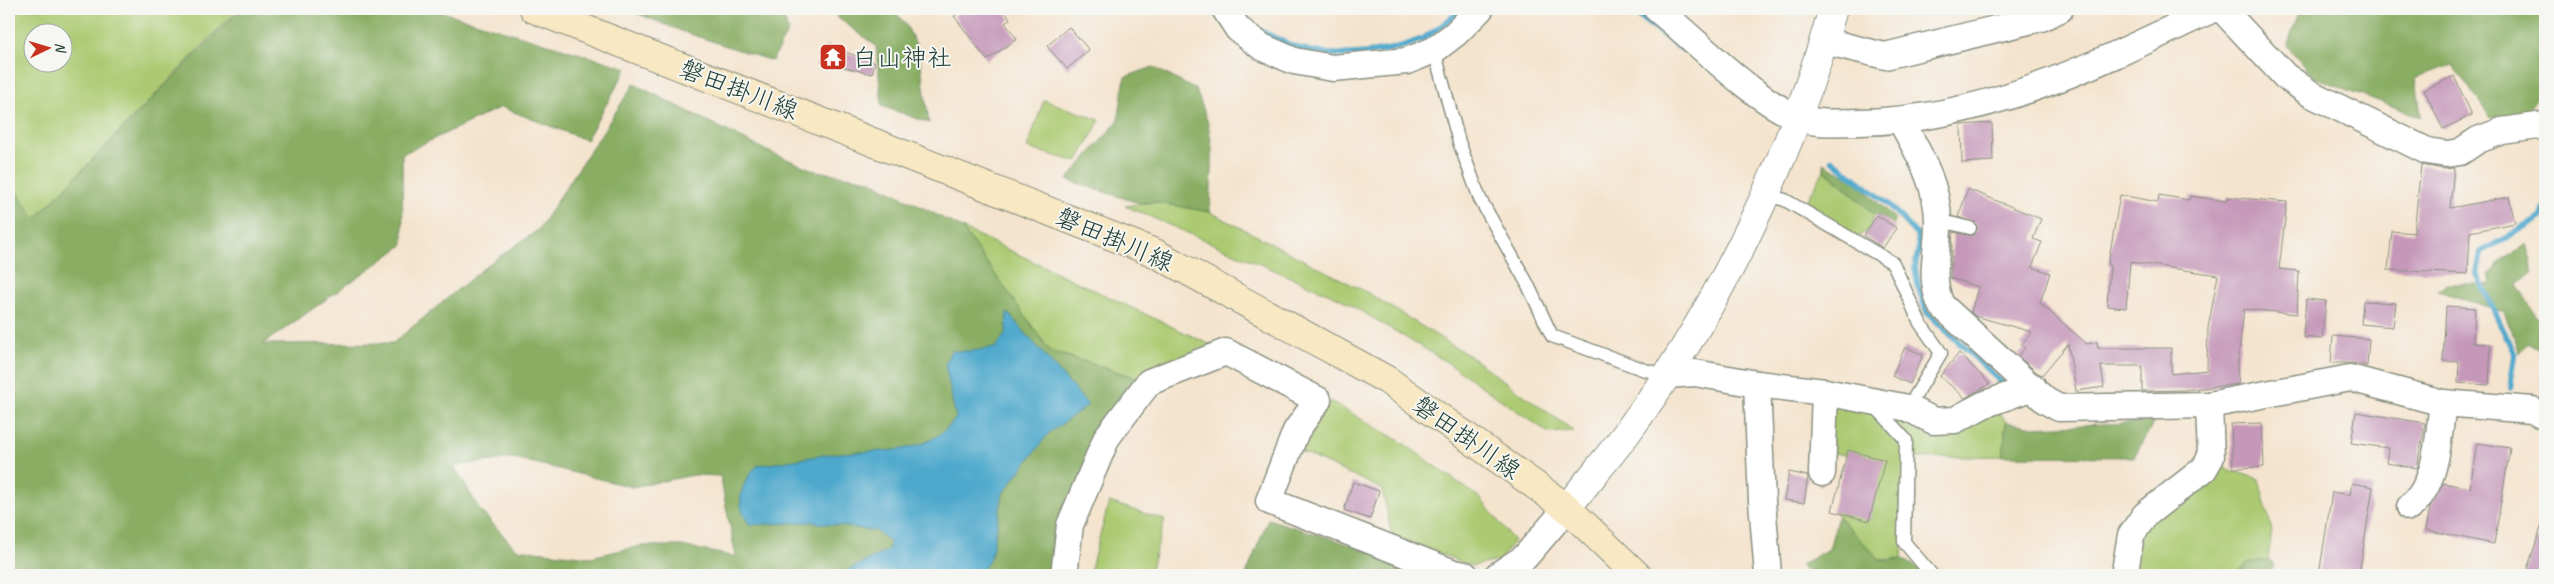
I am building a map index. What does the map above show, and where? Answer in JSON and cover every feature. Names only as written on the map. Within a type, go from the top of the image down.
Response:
[{"type":"main road","name":"磐田掛川線","points":[[534,9],[1156,253],[1387,380],[1567,508],[1636,575]]},
{"type":"street","points":[[1225,9],[1238,29],[1262,47],[1294,61],[1333,68],[1407,61],[1434,50],[1480,9]]},
{"type":"street","points":[[1657,9],[1746,85],[1783,110],[1798,117],[1820,122],[1901,121],[1998,100],[2082,71],[2213,9]]},
{"type":"street","points":[[1498,575],[1525,557],[1567,508],[1626,435],[1667,375],[1726,275],[1766,195],[1798,117],[1833,9]]},
{"type":"street","points":[[1824,41],[1885,56],[1987,20],[2041,18],[2060,9]]},
{"type":"street","points":[[2222,9],[2285,76],[2311,94],[2427,151],[2446,154],[2460,152],[2478,140],[2502,131],[2545,125]]},
{"type":"street","points":[[1901,121],[1928,171],[1938,220],[1933,275],[1935,291],[1940,304],[1968,332],[2033,387],[2046,401],[2059,408],[2209,405],[2350,378],[2443,403],[2532,410],[2545,416]]},
{"type":"street","points":[[1064,575],[1070,525],[1107,437],[1148,382],[1226,352],[1318,400],[1296,431],[1268,501],[1454,573],[1465,575]]},
{"type":"street","points":[[1667,375],[1695,373],[1757,384],[1825,392],[1908,408],[1934,422],[1955,420],[1983,405],[2033,387]]},
{"type":"street","points":[[1757,384],[1762,501],[1768,575]]},
{"type":"street","points":[[1822,473],[1825,392]]},
{"type":"street","points":[[2410,507],[2420,499],[2434,464],[2443,403]]},
{"type":"street","points":[[2125,571],[2131,535],[2145,515],[2204,469],[2211,457],[2209,405]]},
{"type":"lane","points":[[1434,50],[1459,142],[1480,199],[1527,283],[1552,336],[1645,370],[1667,375]]},
{"type":"lane","points":[[1766,195],[1785,200],[1893,263],[1920,323],[1941,353],[1908,408]]},
{"type":"lane","points":[[1938,220],[1970,228]]},
{"type":"lane","points":[[1869,401],[1906,440],[1904,542],[1932,575]]},
{"type":"green space","points":[[9,9],[238,9],[35,219],[9,180]]},
{"type":"green space","points":[[240,9],[432,9],[627,68],[586,140],[501,107],[402,154],[403,245],[263,344],[393,343],[490,263],[538,230],[634,84],[767,151],[816,171],[869,180],[962,228],[1050,351],[1141,379],[1054,575],[9,575],[9,180],[35,219]],"holes":[[[514,458],[632,487],[694,475],[720,476],[736,557],[682,546],[641,546],[590,557],[516,549],[480,510],[454,466]]]},
{"type":"green space","points":[[626,9],[781,9],[788,31],[772,61],[684,32]]},
{"type":"green space","points":[[837,9],[893,9],[906,25],[919,50],[929,123],[882,106],[876,46],[837,17]]},
{"type":"green space","points":[[2300,9],[2545,9],[2545,85],[2527,113],[2490,117],[2453,65],[2416,77],[2421,117],[2314,77],[2287,46]]},
{"type":"green space","points":[[1153,67],[1196,90],[1208,123],[1211,144],[1210,212],[1155,202],[1139,203],[1067,180],[1118,121],[1125,77]]},
{"type":"green space","points":[[1044,100],[1100,120],[1077,162],[1027,148]]},
{"type":"green space","points":[[1823,163],[1852,178],[1895,219],[1894,224],[1870,211],[1824,170]]},
{"type":"green space","points":[[1824,170],[1875,214],[1868,230],[1858,237],[1812,214],[1805,204]]},
{"type":"green space","points":[[1155,202],[1210,212],[1368,293],[1468,355],[1574,431],[1549,433],[1445,361],[1339,298],[1125,206]]},
{"type":"green space","points":[[962,228],[1226,352],[1141,379],[1050,351]]},
{"type":"green space","points":[[2526,244],[2534,273],[2517,284],[2540,322],[2539,349],[2528,343],[2520,353],[2504,312],[2438,291],[2447,284],[2493,284],[2489,275],[2502,260]]},
{"type":"green space","points":[[1825,392],[1948,420],[1992,402],[2006,422],[2003,456],[1912,458],[1902,558],[1880,560],[1833,511],[1884,461],[1834,453]]},
{"type":"green space","points":[[1330,401],[1403,443],[1480,498],[1514,541],[1499,561],[1472,566],[1392,536],[1382,489],[1299,451]]},
{"type":"green space","points":[[2006,422],[2034,427],[2154,422],[2134,457],[2003,456]]},
{"type":"green space","points":[[2208,463],[2259,479],[2272,531],[2268,559],[2247,563],[2236,575],[2127,575],[2146,518]]},
{"type":"green space","points":[[1109,502],[1165,520],[1149,575],[1089,575]]},
{"type":"green space","points":[[1838,516],[1880,560],[1889,561],[1902,558],[1928,575],[1811,575],[1800,565],[1829,549]]},
{"type":"green space","points":[[1268,519],[1447,575],[1246,575]]},
{"type":"green space","points":[[2268,559],[2274,566],[2269,575],[2236,575],[2247,563]]},
{"type":"water","points":[[1007,312],[1088,405],[1049,433],[1003,493],[991,556],[980,575],[838,575],[888,550],[890,542],[876,531],[812,522],[750,525],[742,509],[741,494],[747,479],[758,465],[831,454],[899,449],[929,440],[943,431],[956,418],[945,364],[951,351],[973,351],[996,347],[1006,333]]},
{"type":"building","points":[[964,9],[1003,9],[1010,19],[1005,23],[1017,39],[987,60],[954,16]]},
{"type":"building","points":[[1069,27],[1089,50],[1067,69],[1047,46]]},
{"type":"building","points":[[827,45],[875,63],[872,74],[821,62]]},
{"type":"building","points":[[2454,76],[2472,115],[2443,129],[2424,90]]},
{"type":"building","points":[[1992,123],[1993,161],[1962,163],[1961,125]]},
{"type":"building","points":[[2421,165],[2444,169],[2454,168],[2450,208],[2509,197],[2515,223],[2470,232],[2468,274],[2388,270],[2392,231],[2414,233]]},
{"type":"building","points":[[1968,189],[2041,219],[2033,239],[2042,242],[2032,267],[2050,273],[2040,303],[2087,344],[2097,342],[2098,348],[2171,348],[2171,374],[2207,370],[2208,328],[2218,275],[2130,262],[2126,308],[2107,306],[2110,265],[2108,264],[2120,195],[2158,202],[2159,195],[2189,200],[2190,196],[2226,201],[2227,197],[2287,202],[2279,269],[2299,271],[2297,314],[2244,309],[2237,370],[2239,384],[2184,390],[2142,391],[2142,366],[2101,366],[2104,387],[2076,391],[2068,344],[2042,375],[2038,373],[2018,356],[2025,348],[2021,345],[2032,332],[1975,316],[1971,312],[1978,287],[1950,278],[1953,232],[1972,236],[1978,229],[1975,222],[1958,217]]},
{"type":"building","points":[[1877,215],[1896,228],[1883,248],[1864,236]]},
{"type":"building","points":[[2306,299],[2326,301],[2322,339],[2303,337]]},
{"type":"building","points":[[2363,301],[2396,303],[2393,327],[2361,324]]},
{"type":"building","points":[[2446,306],[2475,308],[2473,343],[2491,344],[2489,385],[2458,383],[2459,362],[2443,361]]},
{"type":"building","points":[[2333,336],[2369,339],[2367,366],[2353,363],[2331,363]]},
{"type":"building","points":[[1905,347],[1923,355],[1910,384],[1892,376]]},
{"type":"building","points":[[1959,353],[1990,384],[1965,398],[1940,376]]},
{"type":"building","points":[[2356,412],[2425,423],[2417,468],[2386,463],[2388,448],[2351,443]]},
{"type":"building","points":[[2262,423],[2264,467],[2233,468],[2231,424]]},
{"type":"building","points":[[2477,443],[2510,448],[2494,544],[2426,530],[2430,507],[2443,483],[2470,488]]},
{"type":"building","points":[[1848,450],[1885,460],[1869,521],[1832,511]]},
{"type":"building","points":[[1789,472],[1808,476],[1804,503],[1784,500]]},
{"type":"building","points":[[1353,482],[1379,491],[1370,519],[1344,510]]},
{"type":"building","points":[[2352,483],[2373,487],[2359,575],[2319,575],[2332,492],[2350,495]]},
{"type":"building","points":[[2542,525],[2545,526],[2545,575],[2525,575]]},
{"type":"waterway","points":[[1259,30],[1305,50],[1322,53],[1357,54],[1391,49],[1422,39],[1438,29],[1462,9]]},
{"type":"waterway","points":[[1630,9],[1682,49]]},
{"type":"waterway","points":[[1832,160],[1888,204],[1917,235],[1919,248],[1915,267],[1918,286],[1927,312],[2003,384]]},
{"type":"waterway","points":[[2510,388],[2515,355],[2477,274],[2481,252],[2542,217],[2545,207]]},
{"type":"place","name":"白山神社","points":[[833,57]]}]
